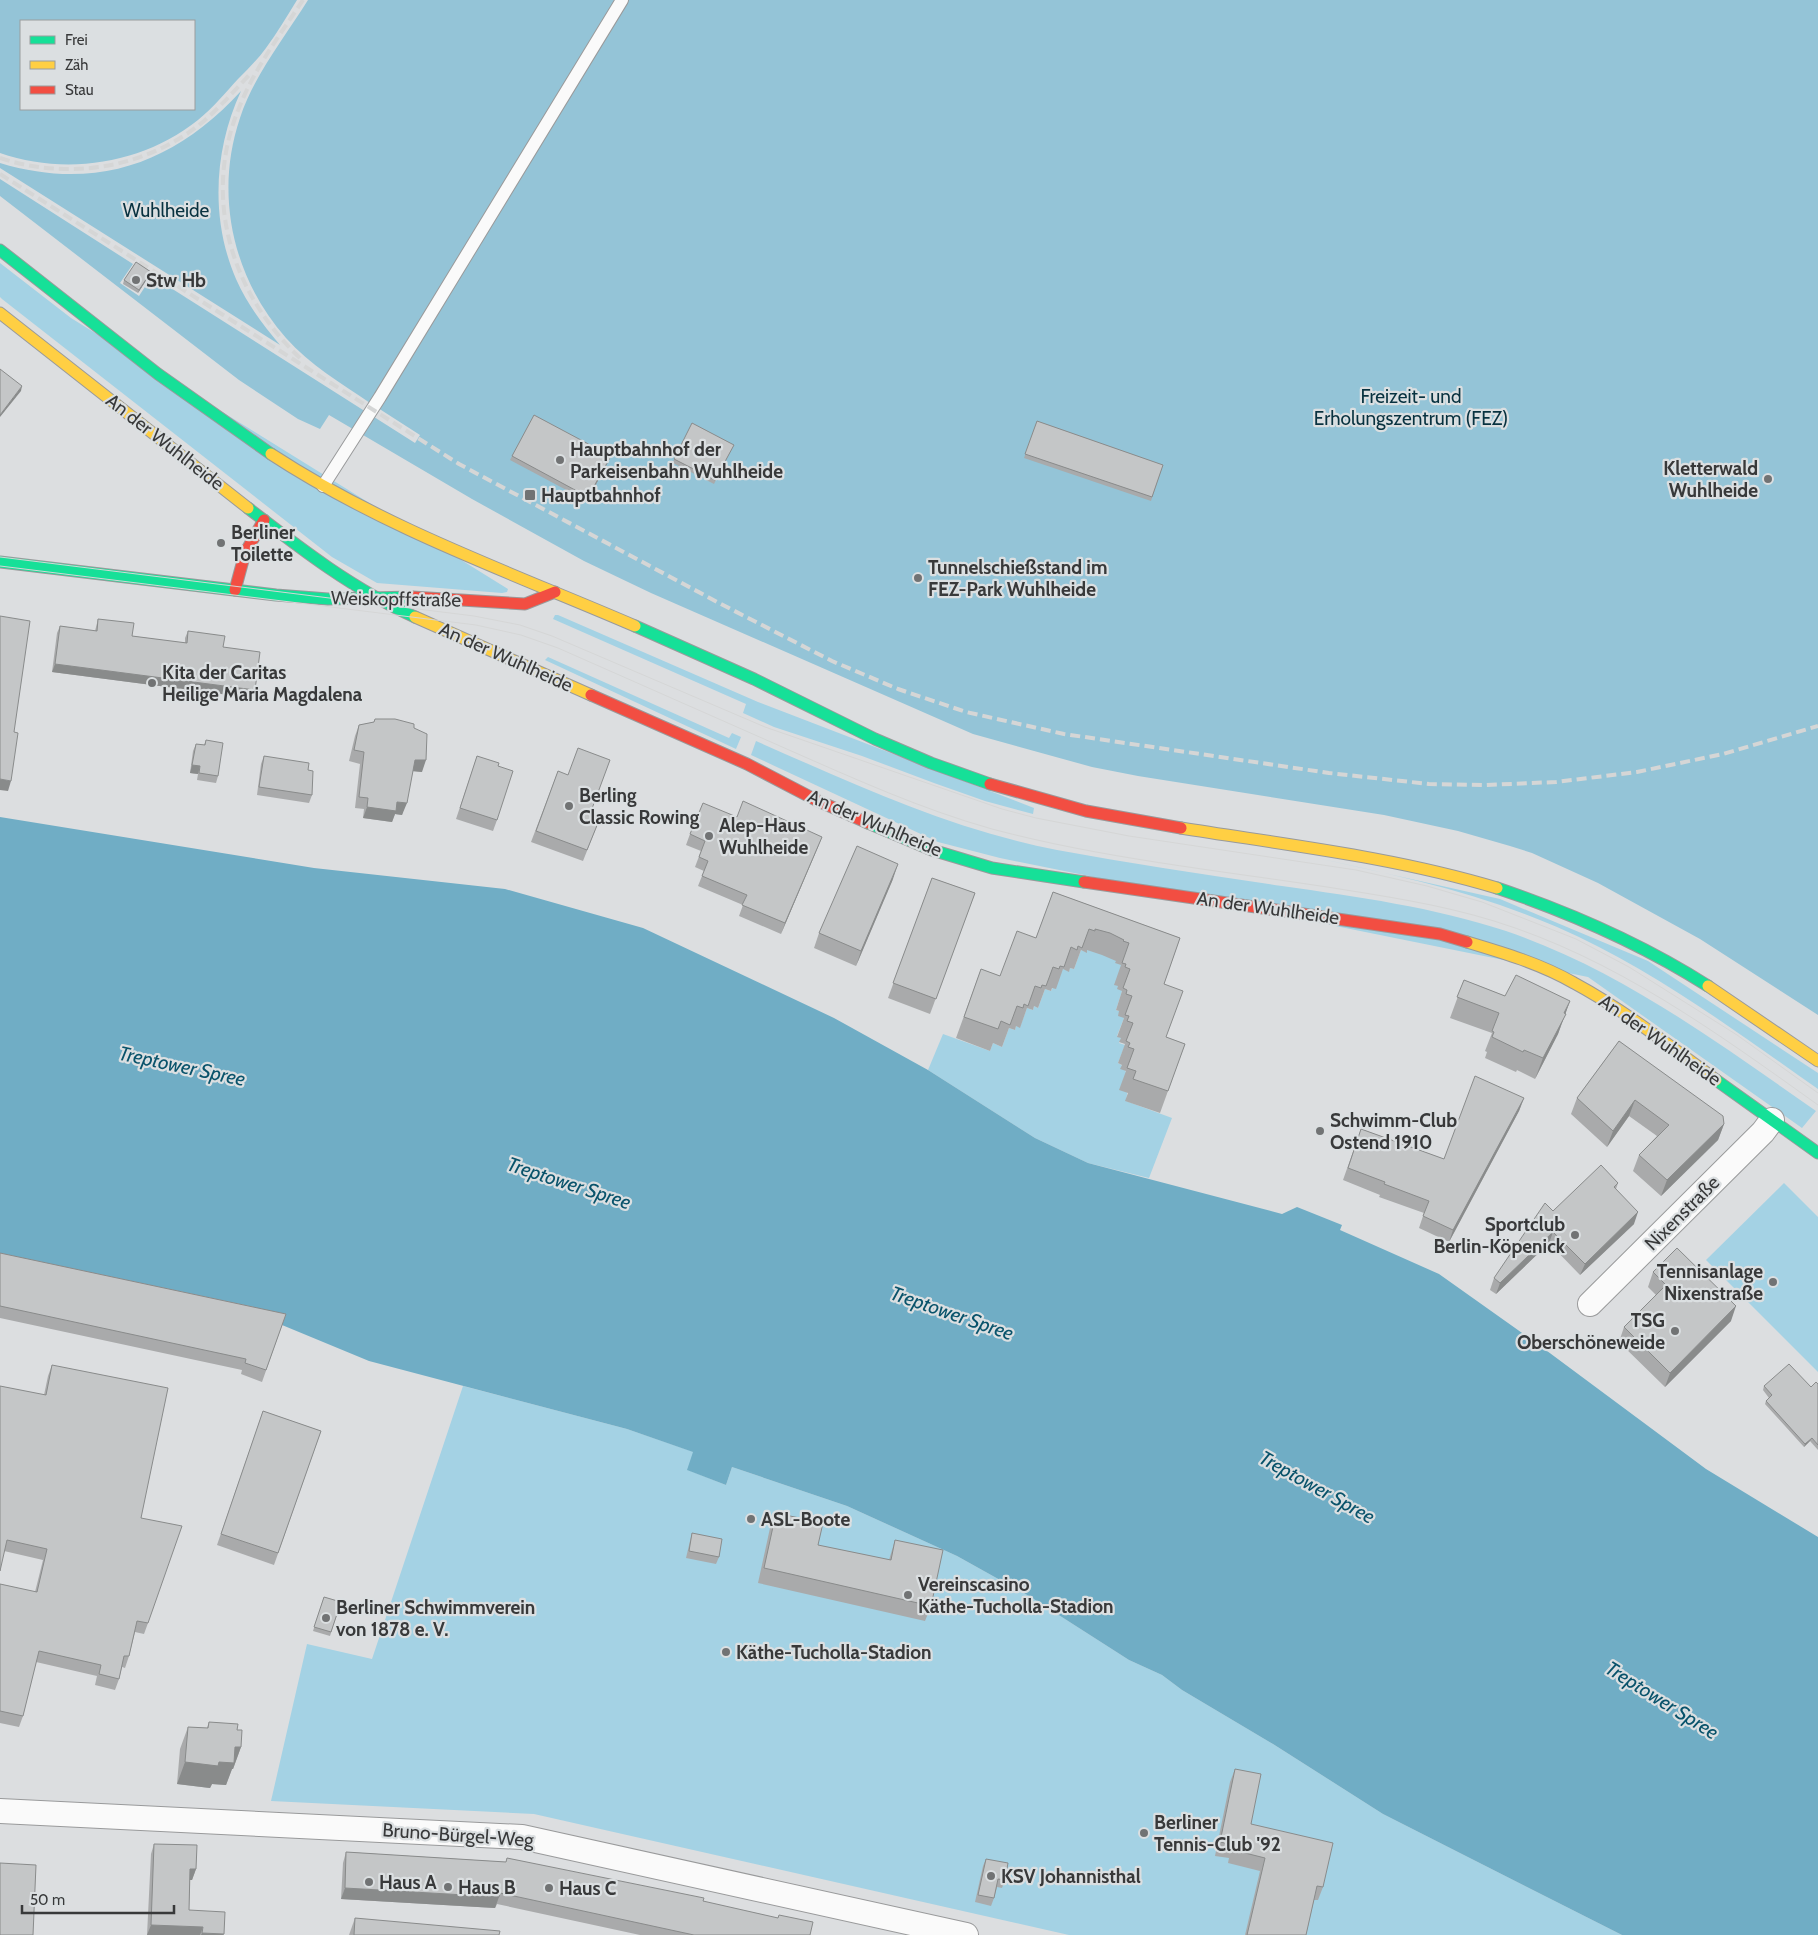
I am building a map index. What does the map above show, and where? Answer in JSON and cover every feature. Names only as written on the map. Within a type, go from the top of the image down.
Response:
[{"type":"main road","points":[[0,250],[182,391],[260,447],[323,486],[388,520],[538,587],[555,592],[754,679],[822,714],[918,758],[1051,803],[1122,818],[1333,851],[1416,867],[1520,896],[1629,941],[1675,966],[1736,1004],[1818,1061]]},
{"type":"main road","name":"An der Wuhlheide","points":[[0,313],[320,563],[402,611],[747,764],[846,813],[932,850],[973,863],[992,868],[1432,933],[1484,946],[1522,959],[1572,982],[1615,1007],[1818,1153]]},
{"type":"main road","points":[[235,590],[240,564],[250,540],[264,520]]},
{"type":"main road","name":"Weiskopffstraße","points":[[0,562],[328,599],[419,597],[525,604],[555,592]]},
{"type":"street","name":"Nixenstraße","points":[[1590,1304],[1763,1132],[1772,1120]]},
{"type":"street","name":"Bruno-Bürgel-Weg","points":[[0,1811],[522,1837],[966,1935]]},
{"type":"lane","points":[[323,486],[380,397],[622,0]]},
{"type":"shaded area","points":[[0,263],[71,318],[508,589],[507,592],[377,583],[332,557],[2,299],[0,297]]},
{"type":"shaded area","points":[[555,615],[758,702],[1034,808],[1033,814],[985,801],[862,756],[774,727],[743,713],[746,704],[553,619]]},
{"type":"shaded area","points":[[548,657],[729,738],[732,733],[741,737],[736,749],[545,660]]},
{"type":"shaded area","points":[[756,741],[904,804],[979,831],[1018,841],[1141,865],[1339,894],[1423,909],[1506,931],[1548,947],[1629,987],[1705,1034],[1816,1111],[1802,1128],[1588,977],[1000,858],[938,842],[751,755]]},
{"type":"shaded area","points":[[1392,875],[1500,899],[1648,961],[1818,1073],[1818,1089],[1691,1001],[1626,961],[1592,943],[1498,904]]},
{"type":"shaded area","points":[[1098,934],[1121,965],[1118,986],[1122,991],[1116,1010],[1124,1018],[1117,1036],[1121,1038],[1119,1043],[1125,1045],[1118,1063],[1127,1075],[1126,1101],[1172,1118],[1149,1178],[1088,1163],[1035,1138],[928,1070],[943,1034],[990,1051],[993,1043],[1002,1047],[1009,1028],[1015,1030],[1016,1026],[1020,1027],[1027,1008],[1033,1010],[1034,1006],[1038,1008],[1045,989],[1051,991],[1063,969],[1069,971],[1070,968],[1074,969],[1081,950],[1086,952]]},
{"type":"shaded area","name":"Tennisanlage Nixenstraße","points":[[1784,1183],[1818,1217],[1818,1372],[1706,1260]]},
{"type":"shaded area","name":"Käthe-Tucholla-Stadion","points":[[463,1386],[627,1429],[694,1452],[688,1470],[726,1485],[732,1467],[847,1506],[957,1556],[1029,1596],[1129,1660],[1162,1675],[1182,1690],[1273,1744],[1383,1814],[1622,1935],[1069,1935],[534,1814],[271,1801],[307,1644],[372,1659]]},
{"type":"green space","name":"Wuhlheide","points":[[0,0],[297,0],[256,60],[209,110],[176,135],[153,147],[129,156],[103,162],[51,164],[25,160],[0,153]]},
{"type":"green space","points":[[308,0],[616,0],[370,403],[315,365],[286,338],[268,314],[253,289],[241,262],[233,234],[229,206],[229,176],[232,147],[240,118],[261,72]]},
{"type":"green space","name":"Wuhlheide","points":[[627,0],[1818,0],[1818,1015],[1700,939],[1598,883],[1532,853],[1458,831],[1384,815],[1092,767],[973,734],[651,593],[584,561],[472,499],[329,415],[320,429],[298,419],[239,380],[0,196],[0,179],[133,264],[120,283],[139,296],[152,276],[415,443],[420,435],[378,408]]},
{"type":"green space","name":"Wuhlheide","points":[[241,91],[225,136],[221,160],[219,208],[222,232],[228,256],[240,288],[256,314],[280,345],[0,168],[0,163],[35,171],[69,174],[101,172],[132,165],[161,153],[189,137],[216,116]]},
{"type":"water","name":"Treptower Spree","points":[[0,817],[314,868],[505,889],[643,928],[834,1018],[928,1070],[1035,1138],[1088,1163],[1282,1214],[1297,1207],[1342,1225],[1340,1230],[1439,1274],[1539,1345],[1706,1469],[1818,1537],[1818,1935],[1622,1935],[1383,1814],[1273,1744],[1182,1690],[1162,1675],[1129,1660],[1029,1596],[957,1556],[847,1506],[732,1467],[726,1485],[687,1470],[693,1452],[627,1429],[369,1361],[282,1325],[0,1263]]},
{"type":"building","name":"Stw Hb","points":[[136,262],[151,272],[139,290],[124,280]]},
{"type":"building","points":[[0,369],[22,386],[0,415]]},
{"type":"building","name":"Hauptbahnhof der Parkeisenbahn Wuhlheide","points":[[534,415],[611,456],[588,497],[512,456]]},
{"type":"building","points":[[1037,421],[1163,465],[1152,497],[1025,454]]},
{"type":"building","points":[[692,423],[734,445],[715,480],[674,459]]},
{"type":"building","points":[[0,616],[30,621],[14,732],[18,733],[11,781],[0,779]]},
{"type":"building","points":[[98,619],[134,623],[132,636],[187,643],[188,631],[225,636],[223,647],[260,652],[255,690],[55,664],[60,626],[97,631]]},
{"type":"building","points":[[375,719],[395,719],[414,724],[414,728],[427,734],[426,760],[415,760],[407,803],[397,802],[396,811],[367,807],[368,798],[359,797],[364,752],[354,750],[359,725],[374,722]]},
{"type":"building","points":[[206,740],[223,743],[218,776],[199,773],[200,766],[192,765],[196,744],[205,745]]},
{"type":"building","name":"Berling Classic Rowing","points":[[578,748],[610,760],[590,814],[600,818],[587,850],[536,831],[558,771],[568,775]]},
{"type":"building","points":[[264,756],[309,763],[308,770],[313,771],[312,795],[259,787]]},
{"type":"building","points":[[477,756],[499,763],[498,766],[513,771],[497,820],[460,808]]},
{"type":"building","points":[[743,801],[822,837],[785,923],[742,905],[747,895],[702,876],[708,861],[699,857],[705,841],[690,834],[703,803],[737,817]]},
{"type":"building","points":[[857,846],[898,864],[861,951],[819,933]]},
{"type":"building","points":[[932,878],[975,893],[936,999],[893,983]]},
{"type":"building","points":[[1053,892],[1180,938],[1164,984],[1183,991],[1166,1037],[1185,1044],[1168,1091],[1133,1079],[1136,1071],[1127,1068],[1134,1049],[1128,1047],[1130,1043],[1126,1041],[1133,1023],[1127,1021],[1129,1016],[1125,1015],[1132,996],[1126,994],[1127,990],[1123,988],[1130,969],[1125,967],[1126,964],[1122,963],[1129,943],[1110,933],[1089,929],[1082,948],[1078,946],[1077,950],[1071,947],[1064,967],[1060,966],[1059,969],[1053,967],[1046,986],[1042,985],[1041,988],[1035,986],[1028,1006],[1024,1004],[1023,1008],[1017,1006],[1010,1025],[1001,1021],[998,1029],[964,1017],[981,969],[1000,976],[1017,931],[1036,938]]},
{"type":"building","points":[[1516,975],[1570,1001],[1564,1013],[1566,1014],[1543,1058],[1524,1050],[1523,1052],[1492,1037],[1494,1032],[1492,1031],[1499,1013],[1457,997],[1464,980],[1505,996]]},
{"type":"building","points":[[1619,1041],[1723,1116],[1724,1124],[1667,1180],[1639,1155],[1669,1125],[1635,1100],[1613,1131],[1577,1098]]},
{"type":"building","points":[[1475,1076],[1524,1098],[1453,1230],[1423,1216],[1429,1201],[1348,1168],[1361,1129],[1444,1159]]},
{"type":"building","name":"Sportclub Berlin-Köpenick","points":[[1601,1165],[1618,1183],[1614,1187],[1638,1212],[1585,1264],[1553,1232],[1500,1283],[1494,1278],[1545,1203],[1553,1211]]},
{"type":"building","name":"TSG Oberschöneweide","points":[[1677,1248],[1736,1306],[1670,1373],[1624,1327],[1666,1285],[1653,1272]]},
{"type":"building","points":[[0,1253],[286,1314],[266,1370],[245,1363],[246,1359],[0,1306]]},
{"type":"building","points":[[1789,1364],[1811,1387],[1816,1382],[1818,1384],[1818,1445],[1812,1438],[1805,1444],[1766,1401],[1772,1395],[1764,1386]]},
{"type":"building","points":[[52,1365],[168,1388],[141,1518],[182,1526],[148,1623],[137,1621],[129,1656],[124,1656],[119,1679],[99,1674],[101,1665],[39,1651],[23,1716],[0,1711],[0,1584],[37,1592],[47,1549],[7,1540],[0,1571],[0,1386],[46,1395]]},
{"type":"building","points":[[263,1411],[321,1431],[278,1553],[221,1534]]},
{"type":"building","points":[[776,1513],[823,1523],[818,1545],[891,1560],[895,1540],[943,1550],[931,1606],[764,1568]]},
{"type":"building","points":[[692,1533],[722,1539],[719,1557],[689,1551]]},
{"type":"building","name":"Berliner Schwimmverein von 1878 e. V.","points":[[324,1597],[341,1602],[331,1632],[314,1627]]},
{"type":"building","points":[[209,1722],[238,1724],[237,1730],[242,1730],[241,1747],[235,1747],[234,1763],[219,1762],[218,1766],[185,1762],[188,1727],[208,1728]]},
{"type":"building","points":[[1235,1769],[1261,1774],[1251,1824],[1333,1843],[1323,1887],[1317,1886],[1306,1935],[1247,1935],[1265,1858],[1233,1850],[1234,1845],[1220,1842]]},
{"type":"building","points":[[154,1844],[197,1845],[196,1869],[190,1869],[189,1910],[225,1912],[224,1934],[202,1933],[203,1927],[151,1925]]},
{"type":"building","points":[[346,1852],[506,1862],[507,1858],[704,1898],[703,1901],[778,1918],[779,1915],[813,1922],[810,1935],[694,1935],[500,1893],[499,1897],[345,1888]]},
{"type":"building","points":[[986,1859],[1008,1863],[1005,1880],[998,1879],[994,1898],[978,1895]]},
{"type":"building","points":[[0,1863],[36,1865],[33,1935],[0,1935]]},
{"type":"building","points":[[355,1918],[500,1931],[499,1935],[354,1935]]},
{"type":"tram line","points":[[0,557],[474,616],[520,625],[552,636],[765,727],[1002,809],[1036,818],[1129,836],[1356,870],[1427,886],[1482,902],[1576,939],[1629,967],[1737,1035],[1818,1093]]},
{"type":"tram line","points":[[0,566],[476,625],[521,635],[558,648],[889,793],[992,829],[1116,856],[1411,901],[1494,921],[1581,955],[1622,976],[1702,1024],[1818,1105]]},
{"type":"railway","points":[[300,358],[276,332],[256,304],[241,274],[230,242],[224,209],[223,175],[228,142],[245,94],[268,52],[303,0]]},
{"type":"railway","points":[[0,158],[53,169],[107,166],[133,159],[158,150],[182,137],[204,121],[252,72]]},
{"type":"railway","points":[[0,174],[459,464],[832,661],[898,689],[966,712],[1064,734],[1329,773],[1429,784],[1486,785],[1556,782],[1637,772],[1723,754],[1818,726]]},
{"type":"traffic: fast","points":[[0,250],[158,374],[271,454]]},
{"type":"traffic: fast","points":[[248,508],[328,568],[392,606],[415,617]]},
{"type":"traffic: fast","points":[[0,562],[276,595],[328,599],[412,597]]},
{"type":"traffic: fast","points":[[635,626],[754,679],[875,739],[931,763],[990,784]]},
{"type":"traffic: fast","points":[[868,823],[932,850],[992,868],[1084,882]]},
{"type":"traffic: fast","points":[[1497,888],[1552,908],[1632,943],[1708,986]]},
{"type":"traffic: fast","points":[[1716,1080],[1818,1153]]},
{"type":"traffic: slow","points":[[0,313],[248,508]]},
{"type":"traffic: slow","points":[[271,454],[358,505],[403,527],[635,626]]},
{"type":"traffic: slow","points":[[415,617],[591,695]]},
{"type":"traffic: slow","points":[[1181,828],[1380,860],[1458,877],[1497,888]]},
{"type":"traffic: slow","points":[[1467,942],[1535,965],[1574,983],[1629,1017],[1716,1080]]},
{"type":"traffic: slow","points":[[1708,986],[1818,1061]]},
{"type":"traffic: jam","points":[[235,590],[245,553],[264,520]]},
{"type":"traffic: jam","points":[[412,597],[525,604],[555,592]]},
{"type":"traffic: jam","points":[[591,695],[747,764],[816,800],[868,823]]},
{"type":"traffic: jam","points":[[990,784],[1086,811],[1181,828]]},
{"type":"traffic: jam","points":[[1084,882],[1440,934],[1467,942]]},
{"type":"place","name":"Stw Hb","points":[[136,280]]},
{"type":"place","name":"Hauptbahnhof der Parkeisenbahn Wuhlheide","points":[[560,460]]},
{"type":"place","name":"Kletterwald Wuhlheide","points":[[1768,479]]},
{"type":"place","name":"Hauptbahnhof","points":[[530,495]]},
{"type":"place","name":"Berliner Toilette","points":[[221,543]]},
{"type":"place","name":"Tunnelschießstand im FEZ-Park Wuhlheide","points":[[918,578]]},
{"type":"place","name":"Kita der Caritas Heilige Maria Magdalena","points":[[152,683]]},
{"type":"place","name":"Berling Classic Rowing","points":[[569,806]]},
{"type":"place","name":"Alep-Haus Wuhlheide","points":[[709,836]]},
{"type":"place","name":"Schwimm-Club Ostend 1910","points":[[1320,1131]]},
{"type":"place","name":"Sportclub Berlin-Köpenick","points":[[1575,1235]]},
{"type":"place","name":"Tennisanlage Nixenstraße","points":[[1773,1282]]},
{"type":"place","name":"TSG Oberschöneweide","points":[[1675,1331]]},
{"type":"place","name":"ASL-Boote","points":[[751,1519]]},
{"type":"place","name":"Vereinscasino Käthe-Tucholla-Stadion","points":[[908,1595]]},
{"type":"place","name":"Berliner Schwimmverein von 1878 e. V.","points":[[326,1618]]},
{"type":"place","name":"Käthe-Tucholla-Stadion","points":[[726,1652]]},
{"type":"place","name":"Berliner Tennis-Club '92","points":[[1144,1833]]},
{"type":"place","name":"KSV Johannisthal","points":[[991,1876]]},
{"type":"place","name":"Haus A","points":[[369,1882]]},
{"type":"place","name":"Haus B","points":[[448,1887]]},
{"type":"place","name":"Haus C","points":[[549,1888]]},
{"type":"park label","name":"Freizeit- und Erholungszentrum (FEZ)","points":[[1411,407]]}]
